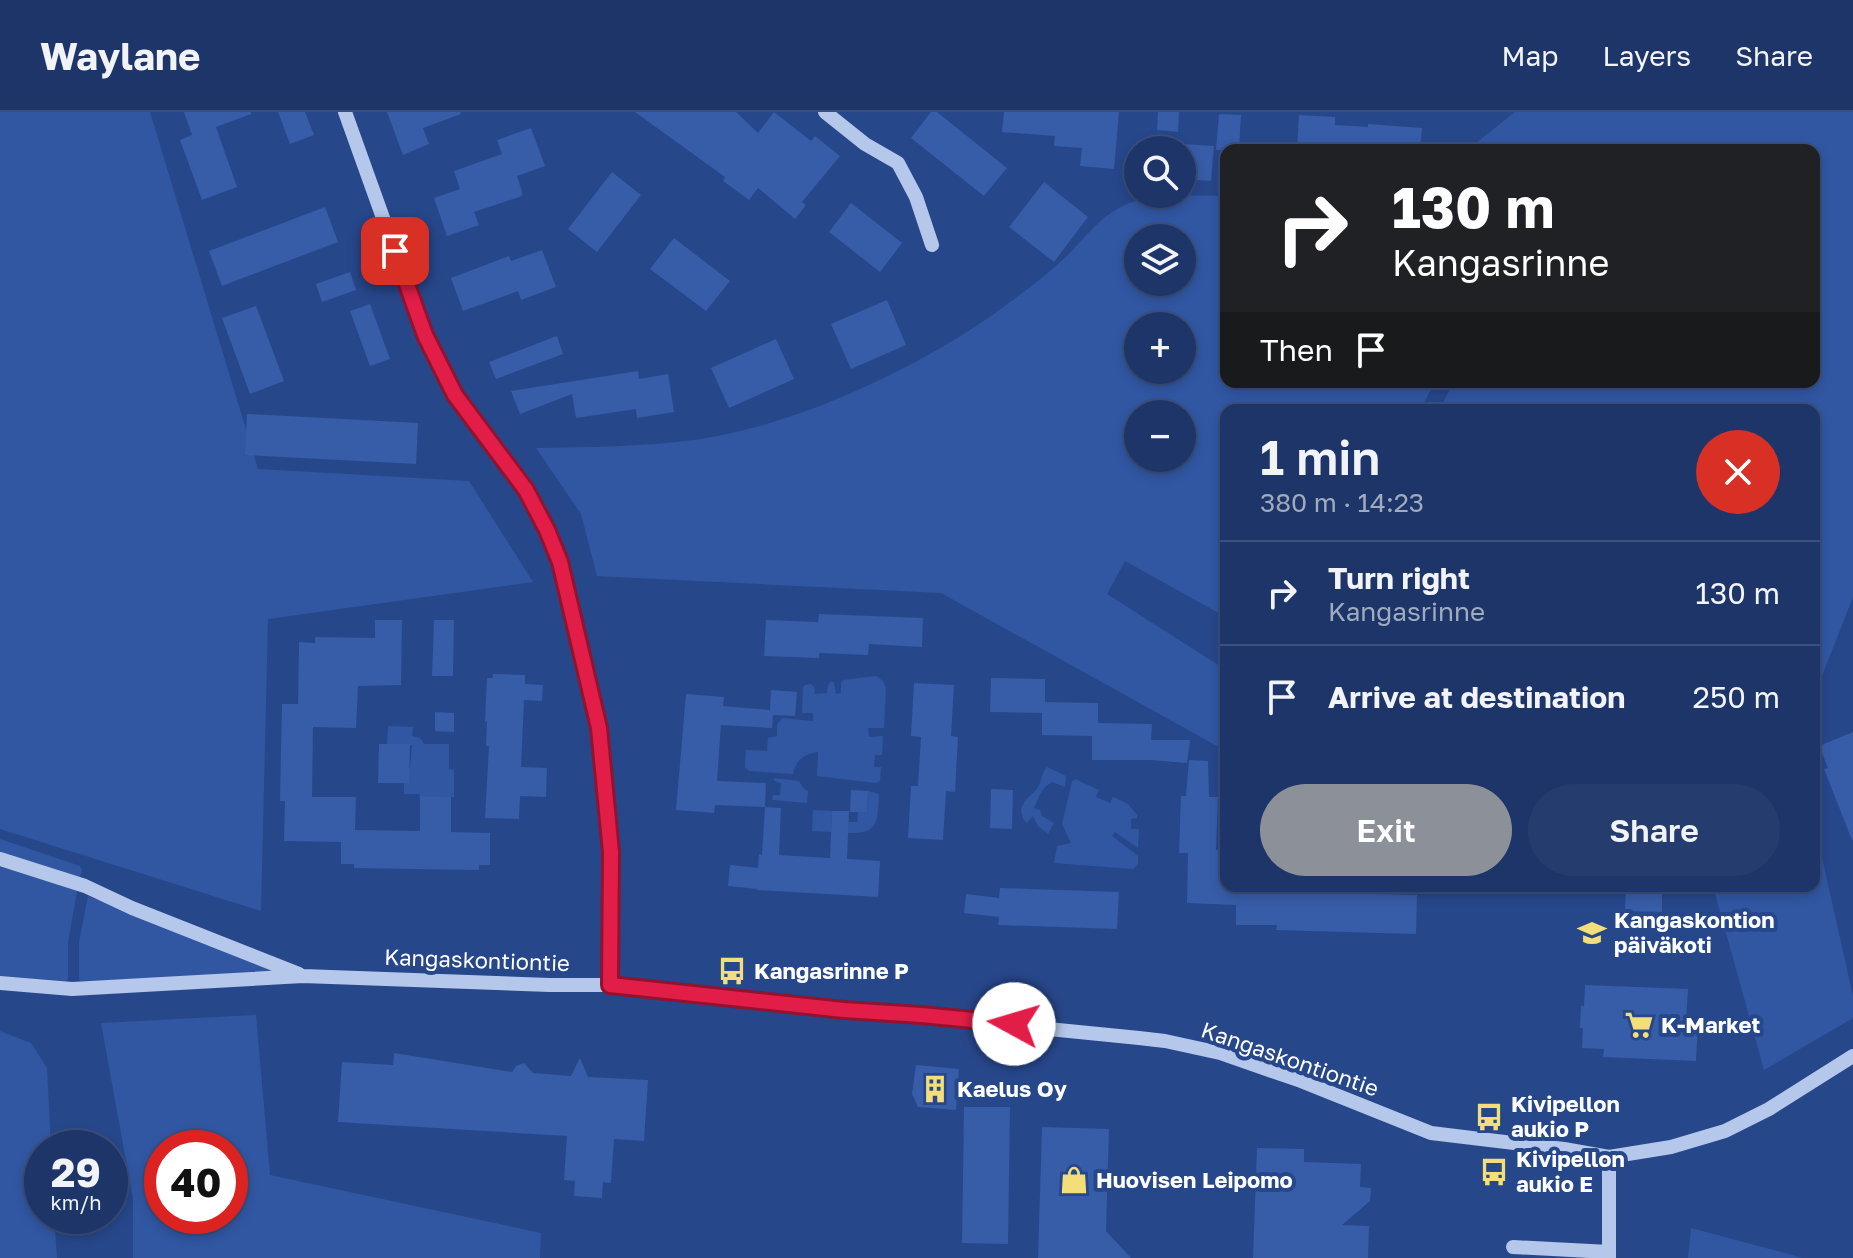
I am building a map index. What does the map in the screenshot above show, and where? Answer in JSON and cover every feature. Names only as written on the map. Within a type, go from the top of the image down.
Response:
[{"type":"street","points":[[345,112],[425,335],[455,395],[526,490],[560,562],[599,728],[611,852],[610,985]]},
{"type":"street","points":[[825,112],[865,144],[898,163],[916,197],[932,245]]},
{"type":"street","name":"Kangaskontiontie","points":[[0,859],[85,886],[303,976]]},
{"type":"street","name":"Kangaskontiontie","points":[[0,983],[72,989],[303,976],[610,985],[1165,1041],[1233,1057],[1431,1133],[1609,1157],[1671,1147],[1725,1131],[1769,1109],[1853,1056]]},
{"type":"street","points":[[1513,1247],[1609,1255],[1609,1157]]},
{"type":"shaded area","points":[[0,112],[150,112],[258,469],[469,481],[533,582],[268,619],[261,911],[0,829]]},
{"type":"shaded area","points":[[1515,112],[1853,112],[1853,597],[1820,681],[1820,404],[1442,404],[1451,388],[1820,388],[1820,144],[1476,143]]},
{"type":"shaded area","points":[[1196,195],[1220,196],[1220,388],[1432,388],[1423,404],[1220,404],[1220,614],[1125,561],[1107,594],[1220,666],[1220,748],[941,593],[597,576],[581,514],[536,448],[694,440],[733,433],[813,409],[892,374],[965,333],[1043,277],[1094,227],[1123,206],[1196,208]]},
{"type":"shaded area","points":[[876,676],[886,688],[884,728],[868,728],[869,737],[883,736],[882,755],[875,755],[874,767],[881,767],[880,781],[817,776],[818,752],[801,758],[793,774],[749,771],[745,767],[746,750],[767,751],[768,738],[777,736],[777,725],[782,718],[813,721],[813,713],[802,713],[805,685],[811,684],[815,694],[827,693],[830,682],[834,682],[836,694],[841,693],[843,680]]},
{"type":"shaded area","points":[[388,726],[413,727],[412,736],[420,738],[424,744],[449,744],[449,769],[454,770],[454,797],[404,794],[404,768],[410,768],[412,745],[387,744]]},
{"type":"shaded area","points":[[1047,767],[1066,776],[1065,787],[1052,782],[1046,786],[1034,808],[1054,823],[1048,834],[1038,826],[1033,816],[1027,823],[1021,810],[1038,787]]},
{"type":"shaded area","points":[[774,778],[799,781],[808,791],[807,803],[772,800],[773,795],[780,795],[781,783],[774,781]]},
{"type":"shaded area","points":[[1075,779],[1099,790],[1096,797],[1110,803],[1113,797],[1128,804],[1137,815],[1137,818],[1131,819],[1131,829],[1139,831],[1138,848],[1115,832],[1112,836],[1138,856],[1138,864],[1133,869],[1054,863],[1057,846],[1071,843],[1062,824]]},
{"type":"shaded area","points":[[868,791],[879,794],[875,824],[866,831],[848,833],[848,822],[857,822],[858,812],[867,812]]},
{"type":"shaded area","points":[[813,810],[832,811],[831,832],[812,831]]},
{"type":"shaded area","points":[[0,839],[80,866],[79,880],[0,852]]},
{"type":"shaded area","points":[[1820,849],[1853,996],[1853,1018],[1764,1070],[1715,892],[1820,892]]},
{"type":"shaded area","points":[[0,867],[77,891],[68,943],[66,981],[0,976]]},
{"type":"shaded area","points":[[88,896],[274,971],[273,974],[80,981],[79,942]]},
{"type":"shaded area","points":[[256,1015],[270,1175],[541,1233],[540,1258],[133,1258],[128,1130],[120,1130],[101,1023]]},
{"type":"shaded area","points":[[0,1031],[31,1043],[47,1068],[50,1130],[24,1130],[24,1234],[55,1234],[57,1258],[0,1258]]},
{"type":"shaded area","points":[[1691,1228],[1803,1258],[1688,1258]]},
{"type":"building","points":[[184,112],[251,112],[216,127],[237,187],[202,200],[180,140],[192,135]]},
{"type":"building","points":[[278,112],[305,112],[314,135],[290,144]]},
{"type":"building","points":[[387,112],[461,114],[423,128],[429,144],[403,155]]},
{"type":"building","points":[[635,112],[736,112],[758,133],[774,112],[811,141],[815,136],[840,156],[802,202],[806,205],[795,219],[758,188],[749,200],[723,181],[725,177]]},
{"type":"building","points":[[931,112],[937,112],[1007,168],[984,196],[911,138]]},
{"type":"building","points":[[1004,112],[1119,112],[1114,169],[1080,166],[1082,148],[1054,146],[1055,136],[1002,132]]},
{"type":"building","points":[[1158,112],[1179,112],[1178,132],[1157,130]]},
{"type":"building","points":[[1219,114],[1241,115],[1239,144],[1220,144],[1220,150],[1216,150]]},
{"type":"building","points":[[1299,115],[1335,117],[1335,125],[1422,128],[1421,144],[1297,144]]},
{"type":"building","points":[[531,128],[545,166],[517,176],[523,195],[521,193],[522,196],[474,212],[479,225],[447,236],[434,198],[460,189],[454,171],[502,154],[497,140]]},
{"type":"building","points":[[1196,145],[1214,146],[1211,181],[1196,180]]},
{"type":"building","points":[[612,172],[641,195],[597,252],[568,229]]},
{"type":"building","points":[[1044,182],[1088,217],[1054,262],[1009,227]]},
{"type":"building","points":[[851,203],[902,243],[880,272],[829,232]]},
{"type":"building","points":[[325,207],[338,242],[222,286],[209,251]]},
{"type":"building","points":[[674,238],[730,281],[706,311],[650,269]]},
{"type":"building","points":[[542,250],[556,287],[521,300],[518,291],[463,311],[451,278],[509,256],[511,261]]},
{"type":"building","points":[[350,272],[356,290],[322,302],[316,284]]},
{"type":"building","points":[[887,300],[906,345],[851,369],[831,324]]},
{"type":"building","points":[[370,304],[390,359],[370,366],[350,311]]},
{"type":"building","points":[[256,306],[284,381],[250,394],[222,318]]},
{"type":"building","points":[[557,336],[563,354],[496,379],[489,362]]},
{"type":"building","points":[[776,339],[794,379],[729,408],[711,368]]},
{"type":"building","points":[[638,371],[639,379],[668,374],[674,412],[637,418],[636,409],[576,418],[572,394],[520,414],[511,391]]},
{"type":"building","points":[[247,414],[418,423],[416,464],[245,455]]},
{"type":"building","points":[[819,614],[923,618],[922,647],[869,644],[868,655],[819,653],[819,658],[764,656],[766,620],[818,622]]},
{"type":"building","points":[[375,620],[402,620],[401,685],[358,686],[356,728],[313,727],[312,797],[356,797],[355,830],[420,831],[420,796],[451,797],[451,832],[490,833],[490,865],[479,865],[479,870],[354,868],[354,864],[341,864],[341,842],[284,841],[285,801],[280,801],[282,704],[298,704],[299,642],[315,643],[315,637],[375,638]]},
{"type":"building","points":[[434,620],[454,620],[453,676],[432,676]]},
{"type":"building","points":[[493,674],[525,675],[525,684],[543,685],[542,701],[524,700],[521,767],[547,768],[546,797],[520,796],[519,819],[485,818],[489,746],[486,746],[485,722],[487,678],[493,678]]},
{"type":"building","points":[[991,678],[1045,679],[1045,702],[1098,703],[1098,723],[1152,724],[1151,740],[1190,740],[1187,763],[1092,760],[1092,736],[1042,735],[1042,713],[990,712]]},
{"type":"building","points":[[914,683],[954,685],[951,736],[958,737],[955,792],[946,791],[943,840],[908,838],[911,786],[918,786],[921,737],[911,736]]},
{"type":"building","points":[[771,690],[797,692],[795,716],[773,715],[772,728],[721,725],[717,781],[766,783],[765,807],[715,805],[714,813],[676,810],[686,694],[724,697],[723,706],[770,710]]},
{"type":"building","points":[[435,712],[454,713],[454,732],[435,731]]},
{"type":"building","points":[[1853,732],[1853,840],[1824,769],[1828,768],[1820,746]]},
{"type":"building","points":[[379,744],[410,744],[409,783],[378,783]]},
{"type":"building","points":[[1189,760],[1208,761],[1209,797],[1218,797],[1216,850],[1220,850],[1220,892],[1417,895],[1416,934],[1276,930],[1277,925],[1236,925],[1236,905],[1187,903],[1188,853],[1179,853],[1181,796],[1186,796]]},
{"type":"building","points":[[991,789],[1013,790],[1012,829],[990,828]]},
{"type":"building","points":[[851,790],[868,791],[867,812],[850,812]]},
{"type":"building","points":[[765,807],[781,808],[779,855],[830,858],[832,811],[849,811],[847,859],[880,861],[878,897],[728,886],[730,865],[758,868],[759,854],[762,855]]},
{"type":"building","points":[[1000,888],[1119,892],[1117,929],[998,925],[999,917],[964,913],[966,894],[999,898]]},
{"type":"building","points":[[1626,892],[1662,892],[1662,912],[1625,911]]},
{"type":"building","name":"K-Market","points":[[1585,985],[1688,989],[1686,1022],[1698,1022],[1696,1061],[1603,1057],[1604,1049],[1582,1048],[1581,1006],[1584,1006]]},
{"type":"building","points":[[394,1053],[512,1072],[524,1063],[533,1073],[571,1076],[580,1058],[588,1077],[648,1080],[644,1141],[614,1139],[611,1183],[603,1182],[602,1198],[574,1196],[575,1181],[564,1180],[567,1136],[338,1122],[342,1062],[393,1065]]},
{"type":"building","name":"Kaelus Oy","points":[[916,1065],[959,1069],[956,1110],[918,1107],[912,1094]]},
{"type":"building","points":[[964,1107],[1010,1107],[1008,1244],[962,1243]]},
{"type":"building","name":"Huovisen Leipomo","points":[[1042,1127],[1109,1129],[1106,1231],[1131,1258],[1038,1258]]},
{"type":"building","points":[[1257,1148],[1304,1149],[1304,1162],[1361,1164],[1360,1187],[1371,1188],[1370,1201],[1342,1225],[1369,1226],[1368,1258],[1253,1258]]},
{"type":"place","name":"Kangaskontion päiväkoti","points":[[1592,933]]},
{"type":"place","name":"Kangasrinne P","points":[[732,971]]},
{"type":"place","name":"K-Market","points":[[1639,1025]]},
{"type":"place","name":"Kaelus Oy","points":[[935,1089]]},
{"type":"place","name":"Kivipellon aukio P","points":[[1489,1117]]},
{"type":"place","name":"Kivipellon aukio E","points":[[1494,1172]]},
{"type":"place","name":"Huovisen Leipomo","points":[[1074,1180]]},
{"type":"route","points":[[395,251],[425,335],[455,395],[526,490],[560,562],[599,728],[611,852],[610,985],[1014,1024]]}]
